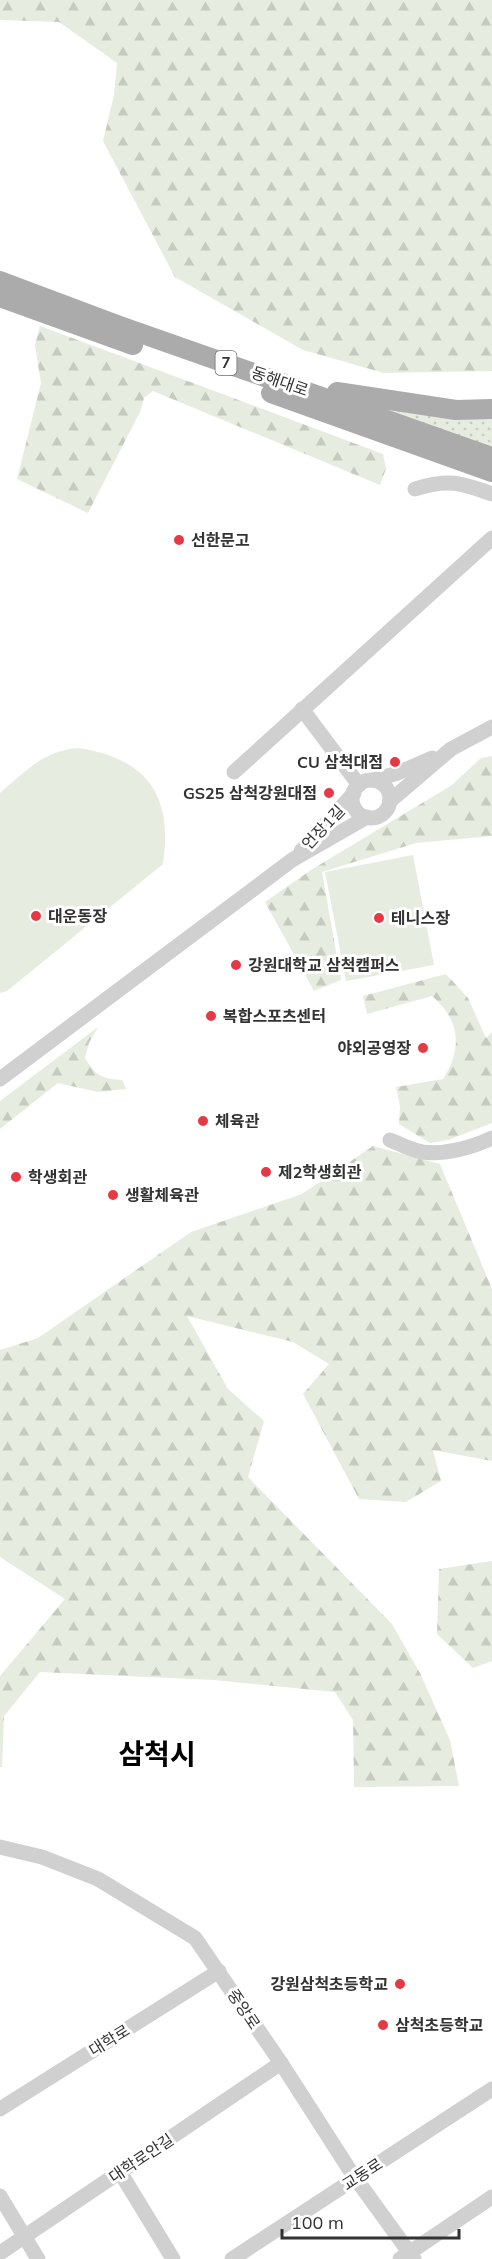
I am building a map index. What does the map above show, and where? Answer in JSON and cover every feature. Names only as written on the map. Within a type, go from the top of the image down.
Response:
[{"type":"main road","name":"동해대로","points":[[0,281],[120,326],[293,386],[491,468]]},
{"type":"main road","name":"동해대로","points":[[0,297],[491,468]]},
{"type":"main road","points":[[293,386],[456,410],[492,409]]},
{"type":"street","points":[[415,489],[434,482],[450,482],[468,485],[492,494]]},
{"type":"street","points":[[234,772],[492,538]]},
{"type":"street","points":[[302,709],[362,786]]},
{"type":"street","points":[[362,786],[379,781],[388,789],[390,801],[388,807],[380,815],[367,817],[357,810],[354,805],[362,786],[398,773],[451,749],[492,727]]},
{"type":"street","points":[[390,801],[451,749]]},
{"type":"street","name":"언장1길","points":[[292,860],[362,786]]},
{"type":"street","name":"언장1길","points":[[0,1079],[292,860],[367,817]]},
{"type":"street","points":[[390,1140],[420,1152],[442,1152],[479,1144],[492,1138]]},
{"type":"street","name":"중앙로","points":[[0,1847],[42,1857],[98,1879],[195,1938],[281,2063],[408,2257]]},
{"type":"street","name":"대학로","points":[[0,2109],[219,1971]]},
{"type":"street","name":"대학로안길","points":[[0,2253],[281,2063]]},
{"type":"street","name":"교동로","points":[[232,2259],[492,2089]]},
{"type":"street","points":[[120,2172],[173,2259]]},
{"type":"street","points":[[0,2196],[38,2259]]},
{"type":"street","points":[[408,2257],[492,2197]]},
{"type":"green space","points":[[0,0],[492,0],[492,371],[384,373],[303,350],[175,277],[103,141],[114,95],[117,63],[59,22],[0,20]]},
{"type":"green space","points":[[40,326],[383,454],[386,469],[380,485],[153,391],[144,398],[140,412],[88,513],[17,479],[41,383],[35,345]]},
{"type":"green space","points":[[372,408],[492,418],[492,450]]},
{"type":"green space","name":"대운동장","points":[[79,748],[103,753],[123,761],[139,772],[151,785],[159,800],[164,819],[163,864],[7,991],[0,993],[0,793],[36,763],[55,753]]},
{"type":"green space","points":[[492,756],[492,836],[416,843],[322,872],[341,980],[314,991],[265,902],[311,870],[452,785],[481,758]]},
{"type":"green space","name":"테니스장","points":[[413,855],[434,965],[346,981],[325,872]]},
{"type":"green space","points":[[446,974],[468,998],[486,1038],[492,1032],[492,1123],[448,1140],[430,1143],[399,1124],[400,1106],[396,1087],[443,1079],[454,1056],[456,1045],[453,1025],[441,1005],[432,996],[367,1014],[363,996]]},
{"type":"green space","points":[[98,1027],[89,1043],[85,1058],[96,1072],[104,1077],[122,1080],[126,1089],[98,1092],[58,1083],[0,1129],[0,1101]]},
{"type":"green space","points":[[373,1146],[440,1164],[492,1289],[492,1461],[433,1450],[441,1481],[406,1502],[359,1499],[303,1394],[329,1364],[293,1342],[187,1316],[228,1389],[264,1421],[248,1477],[392,1624],[420,1673],[450,1740],[459,1786],[354,1787],[353,1720],[335,1692],[214,1680],[40,1672],[4,1716],[2,1767],[0,1767],[0,1676],[65,1599],[0,1557],[0,1350],[38,1338],[191,1232],[302,1194]]},
{"type":"green space","points":[[492,1561],[492,1661],[473,1668],[437,1634],[439,1569]]},
{"type":"place","name":"선한문고","points":[[179,540]]},
{"type":"place","name":"CU 삼척대점","points":[[395,762]]},
{"type":"place","name":"GS25 삼척강원대점","points":[[329,793]]},
{"type":"place","name":"대운동장","points":[[36,916]]},
{"type":"place","name":"테니스장","points":[[379,918]]},
{"type":"place","name":"강원대학교 삼척캠퍼스","points":[[236,965]]},
{"type":"place","name":"복합스포츠센터","points":[[211,1016]]},
{"type":"place","name":"야외공영장","points":[[423,1048]]},
{"type":"place","name":"체육관","points":[[203,1121]]},
{"type":"place","name":"제2학생회관","points":[[266,1172]]},
{"type":"place","name":"학생회관","points":[[16,1177]]},
{"type":"place","name":"생활체육관","points":[[113,1195]]},
{"type":"place","name":"강원삼척초등학교","points":[[400,1984]]},
{"type":"place","name":"삼척초등학교","points":[[383,2025]]},
{"type":"district","name":"삼척시","points":[[157,1754]]}]
